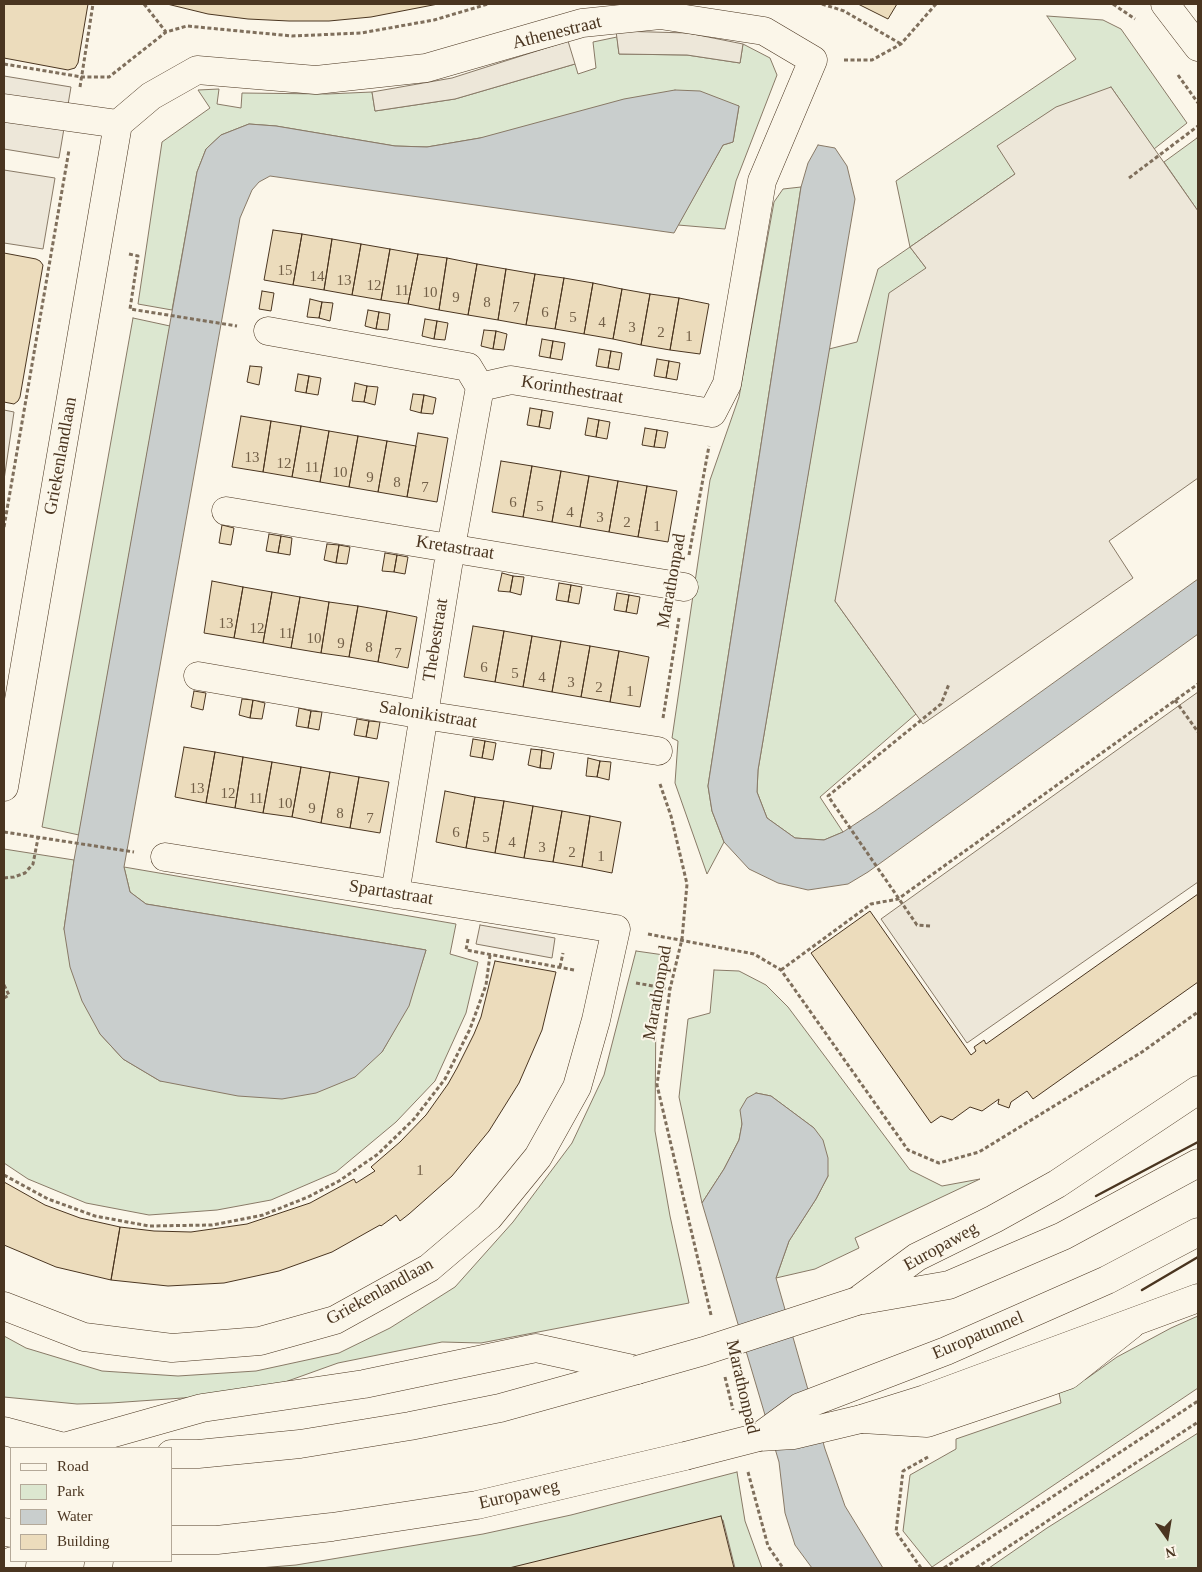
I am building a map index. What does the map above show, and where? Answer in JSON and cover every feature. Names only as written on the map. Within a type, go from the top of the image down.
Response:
[{"type":"street","points":[[1164,4],[1198,47]]},
{"type":"street","name":"Athenestraat","points":[[118,124],[152,96],[197,70],[316,80],[426,68],[582,23],[660,15],[764,31],[813,60]]},
{"type":"street","points":[[712,413],[727,384],[762,182],[813,60]]},
{"type":"street","points":[[4,108],[118,124]]},
{"type":"street","name":"Griekenlandlaan","points":[[4,787],[118,124]]},
{"type":"street","points":[[268,331],[468,367],[480,387]]},
{"type":"street","name":"Korinthestraat","points":[[480,387],[511,380],[712,413]]},
{"type":"street","name":"Thebestraat","points":[[395,894],[451,547],[480,387]]},
{"type":"street","name":"Kretastraat","points":[[226,511],[684,587]]},
{"type":"street","name":"Salonikistraat","points":[[198,676],[424,715],[658,751]]},
{"type":"street","name":"Spartastraat","points":[[165,857],[616,929]]},
{"type":"street","name":"Griekenlandlaan","points":[[4,1306],[84,1337],[172,1348],[260,1341],[335,1320],[429,1268],[488,1217],[538,1157],[577,1087],[596,1020],[616,929]]},
{"type":"street","name":"Europaweg","points":[[172,1454],[198,1454],[300,1444],[410,1426],[500,1408],[704,1351],[857,1301],[917,1257],[994,1219],[1057,1184],[1198,1090]]},
{"type":"street","points":[[857,1301],[949,1285],[1063,1236],[1198,1163]]},
{"type":"street","name":"Europatunnel","points":[[759,1437],[800,1407],[946,1351],[1106,1280],[1198,1232]]},
{"type":"street","name":"Europaweg","points":[[172,1540],[217,1540],[332,1527],[477,1505],[759,1437],[794,1435],[861,1419],[925,1400],[1198,1298]]},
{"type":"street","name":"Europaweg","points":[[70,1447],[202,1408],[364,1384],[536,1348],[636,1370]]},
{"type":"street","points":[[4,1431],[63,1447]]},
{"type":"path","points":[[4,527],[93,4]]},
{"type":"path","points":[[144,4],[166,32]]},
{"type":"path","points":[[822,4],[844,11],[901,44]]},
{"type":"path","points":[[813,60],[872,60],[901,44],[936,4]]},
{"type":"path","points":[[1129,178],[1198,126]]},
{"type":"path","points":[[96,250],[138,256],[130,309],[231,325]]},
{"type":"path","name":"Marathonpad","points":[[711,1318],[657,1085],[670,989],[682,939],[687,884],[671,816],[658,779],[658,751],[709,443],[712,413]]},
{"type":"path","points":[[930,926],[917,925],[828,796],[941,704],[950,684]]},
{"type":"path","points":[[781,970],[871,904],[898,899],[1198,684]]},
{"type":"path","points":[[1175,700],[1198,732]]},
{"type":"path","points":[[4,832],[165,857]]},
{"type":"path","points":[[4,878],[25,873],[33,864],[38,838]]},
{"type":"path","points":[[475,907],[466,950],[670,989]]},
{"type":"path","points":[[616,929],[682,939],[754,954],[781,970],[908,1150],[938,1163],[979,1152],[1142,1052],[1198,1012]]},
{"type":"path","points":[[4,1175],[48,1199],[87,1214],[149,1226],[212,1225],[263,1215],[308,1197],[339,1181],[378,1154],[414,1119],[445,1079],[470,1029],[486,985],[490,954]]},
{"type":"path","points":[[4,985],[8,995],[4,998]]},
{"type":"path","name":"Marathonpad","points":[[725,1374],[734,1411]]},
{"type":"path","points":[[944,1568],[1198,1401]]},
{"type":"path","points":[[976,1568],[1198,1422]]},
{"type":"path","points":[[921,1568],[896,1532],[903,1471],[935,1453]]},
{"type":"path","points":[[747,1467],[768,1546],[783,1568]]},
{"type":"green space","points":[[1047,16],[1103,20],[1121,29],[1187,123],[1154,149],[1111,87],[1015,174],[910,247],[896,181],[1076,59]]},
{"type":"green space","points":[[617,37],[619,54],[687,55],[740,63],[743,44],[770,58],[777,75],[736,181],[725,229],[678,225],[723,145],[733,142],[739,106],[480,138],[427,147],[395,146],[276,126],[249,124],[221,135],[206,149],[197,172],[172,310],[138,304],[162,142],[210,108],[198,90],[219,89],[217,104],[241,108],[242,93],[327,94],[372,92],[375,111],[455,99],[575,64],[578,74],[596,68],[593,42]]},
{"type":"green space","points":[[1197,138],[1198,140],[1198,211],[1164,162]]},
{"type":"green space","points":[[801,187],[708,786],[712,811],[724,842],[707,874],[675,783],[678,741],[672,738],[710,480],[739,397],[774,202],[783,189]]},
{"type":"green space","points":[[910,247],[926,268],[835,601],[916,714],[820,797],[843,832],[824,840],[795,838],[767,818],[757,792],[758,770],[829,349],[857,342],[878,269]]},
{"type":"green space","points":[[133,318],[170,326],[79,835],[42,827]]},
{"type":"green space","points":[[4,849],[74,860],[64,929],[100,1034],[123,1059],[160,1081],[382,1052],[408,1006],[426,950],[146,904],[130,892],[124,867],[456,924],[450,954],[478,962],[466,1013],[435,1081],[396,1122],[336,1172],[271,1200],[217,1210],[149,1215],[86,1203],[28,1179],[4,1163]]},
{"type":"green space","points":[[636,951],[664,955],[656,997],[655,1131],[670,1216],[689,1303],[481,1343],[442,1342],[338,1363],[271,1387],[197,1397],[111,1403],[77,1404],[4,1397],[4,1336],[26,1348],[102,1371],[178,1376],[256,1371],[339,1353],[390,1328],[455,1287],[513,1222],[572,1143],[604,1075]]},
{"type":"green space","points":[[714,970],[739,971],[766,985],[788,1007],[910,1170],[942,1186],[980,1179],[855,1238],[859,1248],[815,1269],[776,1278],[789,1241],[816,1199],[828,1176],[814,1128],[771,1096],[756,1093],[741,1110],[742,1124],[739,1140],[724,1169],[702,1203],[679,1097],[688,1019],[710,1013]]},
{"type":"green space","points":[[1198,1316],[1198,1388],[932,1567],[903,1531],[910,1475],[956,1449],[956,1439],[1061,1403],[1058,1388],[1086,1379],[1117,1357]]},
{"type":"green space","points":[[1198,1433],[1198,1568],[989,1568],[1047,1528]]},
{"type":"green space","points":[[737,1472],[745,1521],[762,1568],[735,1568],[723,1520],[513,1568],[259,1568],[296,1565],[483,1534],[571,1515]]},
{"type":"shaded area","points":[[616,31],[688,33],[743,44],[740,63],[687,55],[619,54]]},
{"type":"shaded area","points":[[568,41],[575,64],[455,99],[375,111],[372,92],[452,78]]},
{"type":"shaded area","points":[[4,76],[71,87],[59,158],[4,149]]},
{"type":"shaded area","points":[[1111,87],[1198,211],[1198,478],[1109,541],[1133,578],[923,724],[835,601],[889,293],[926,268],[910,247],[1015,174],[997,146],[1056,107]]},
{"type":"shaded area","points":[[4,170],[55,178],[43,249],[4,243]]},
{"type":"shaded area","points":[[4,410],[14,412],[4,480]]},
{"type":"shaded area","points":[[1198,692],[1198,882],[967,1043],[881,919]]},
{"type":"shaded area","points":[[480,925],[555,938],[552,958],[476,944]]},
{"type":"water","points":[[675,90],[700,91],[739,106],[733,142],[723,145],[674,233],[270,176],[259,182],[252,190],[240,218],[124,867],[130,892],[146,904],[426,950],[409,1006],[382,1052],[355,1077],[316,1093],[282,1099],[238,1096],[160,1081],[123,1059],[100,1034],[82,1001],[70,967],[64,929],[74,860],[197,172],[206,149],[221,135],[249,124],[276,126],[395,146],[427,147],[480,138],[624,99]]},
{"type":"water","points":[[818,145],[835,148],[847,166],[855,199],[758,770],[757,792],[767,818],[795,838],[824,840],[843,832],[1198,579],[1198,634],[868,872],[848,884],[808,890],[778,883],[749,869],[724,842],[712,811],[708,786],[801,187],[808,163]]},
{"type":"water","points":[[756,1093],[771,1096],[814,1128],[823,1140],[828,1158],[828,1176],[816,1199],[789,1241],[776,1278],[825,1449],[845,1506],[883,1568],[812,1568],[795,1545],[785,1513],[779,1462],[702,1203],[724,1169],[739,1140],[742,1124],[740,1110],[747,1098]]},
{"type":"building","points":[[4,4],[88,4],[78,63],[75,68],[68,70],[4,58]]},
{"type":"building","points":[[167,4],[438,4],[371,17],[329,21],[289,21],[248,19],[208,14]]},
{"type":"building","points":[[858,4],[897,4],[888,19]]},
{"type":"building","points":[[273,230],[302,234],[293,285],[264,280]]},
{"type":"building","points":[[302,234],[332,239],[324,290],[293,285]]},
{"type":"building","points":[[332,239],[361,244],[352,295],[324,290]]},
{"type":"building","points":[[361,244],[390,249],[381,300],[352,295]]},
{"type":"building","points":[[390,249],[418,254],[408,304],[381,300]]},
{"type":"building","points":[[4,253],[36,259],[43,265],[20,397],[14,404],[4,402]]},
{"type":"building","points":[[418,254],[447,258],[439,310],[408,304]]},
{"type":"building","points":[[447,258],[477,264],[468,315],[439,310]]},
{"type":"building","points":[[477,264],[506,269],[498,320],[468,315]]},
{"type":"building","points":[[506,269],[535,274],[526,325],[498,320]]},
{"type":"building","points":[[535,274],[564,278],[555,329],[526,325]]},
{"type":"building","points":[[564,278],[593,283],[584,334],[555,329]]},
{"type":"building","points":[[593,283],[622,289],[613,339],[584,334]]},
{"type":"building","points":[[622,289],[650,294],[641,345],[613,339]]},
{"type":"building","points":[[262,291],[274,293],[271,311],[259,309]]},
{"type":"building","points":[[650,294],[679,298],[670,350],[641,345]]},
{"type":"building","points":[[679,298],[709,304],[700,354],[670,350]]},
{"type":"building","points":[[310,299],[322,302],[319,318],[307,317]]},
{"type":"building","points":[[322,302],[333,303],[330,321],[319,318]]},
{"type":"building","points":[[368,310],[379,312],[376,329],[365,326]]},
{"type":"building","points":[[379,312],[390,314],[388,330],[376,329]]},
{"type":"building","points":[[425,319],[437,321],[434,339],[422,336]]},
{"type":"building","points":[[437,321],[448,323],[445,340],[434,339]]},
{"type":"building","points":[[484,330],[496,331],[493,349],[481,346]]},
{"type":"building","points":[[496,331],[507,334],[504,350],[493,349]]},
{"type":"building","points":[[542,339],[553,341],[550,358],[539,356]]},
{"type":"building","points":[[553,341],[565,343],[562,360],[550,358]]},
{"type":"building","points":[[599,349],[611,351],[608,368],[596,366]]},
{"type":"building","points":[[611,351],[622,353],[619,370],[608,368]]},
{"type":"building","points":[[657,359],[669,361],[666,378],[654,376]]},
{"type":"building","points":[[669,361],[680,363],[677,380],[666,378]]},
{"type":"building","points":[[250,366],[262,367],[259,385],[247,382]]},
{"type":"building","points":[[298,374],[309,376],[306,393],[295,391]]},
{"type":"building","points":[[309,376],[321,378],[318,395],[306,393]]},
{"type":"building","points":[[355,383],[367,386],[364,402],[352,401]]},
{"type":"building","points":[[367,386],[378,387],[375,405],[364,402]]},
{"type":"building","points":[[413,394],[424,395],[421,413],[410,410]]},
{"type":"building","points":[[424,395],[436,398],[433,414],[421,413]]},
{"type":"building","points":[[530,408],[542,410],[539,427],[527,425]]},
{"type":"building","points":[[542,410],[553,412],[550,429],[539,427]]},
{"type":"building","points":[[241,416],[271,421],[263,472],[232,467]]},
{"type":"building","points":[[588,418],[599,420],[596,437],[585,435]]},
{"type":"building","points":[[599,420],[610,422],[607,439],[596,437]]},
{"type":"building","points":[[271,421],[301,426],[292,477],[263,472]]},
{"type":"building","points":[[301,426],[329,431],[320,482],[292,477]]},
{"type":"building","points":[[645,428],[657,430],[654,447],[642,445]]},
{"type":"building","points":[[657,430],[668,432],[665,448],[654,447]]},
{"type":"building","points":[[329,431],[358,436],[349,487],[320,482]]},
{"type":"building","points":[[418,433],[448,438],[437,502],[407,497]]},
{"type":"building","points":[[358,436],[387,441],[378,492],[349,487]]},
{"type":"building","points":[[387,441],[416,446],[407,497],[378,492]]},
{"type":"building","points":[[501,461],[532,466],[523,517],[492,512]]},
{"type":"building","points":[[532,466],[561,471],[552,522],[523,517]]},
{"type":"building","points":[[561,471],[589,476],[580,527],[552,522]]},
{"type":"building","points":[[589,476],[618,481],[609,532],[580,527]]},
{"type":"building","points":[[618,481],[647,486],[638,537],[609,532]]},
{"type":"building","points":[[647,486],[677,491],[668,542],[638,537]]},
{"type":"building","points":[[222,525],[234,528],[231,545],[219,543]]},
{"type":"building","points":[[269,534],[281,536],[278,553],[266,551]]},
{"type":"building","points":[[281,536],[292,538],[290,555],[278,553]]},
{"type":"building","points":[[327,544],[339,545],[336,563],[324,560]]},
{"type":"building","points":[[339,545],[350,547],[347,564],[336,563]]},
{"type":"building","points":[[385,553],[397,555],[394,572],[382,571]]},
{"type":"building","points":[[397,555],[408,557],[405,574],[394,572]]},
{"type":"building","points":[[502,573],[513,576],[510,592],[498,591]]},
{"type":"building","points":[[513,576],[524,577],[521,595],[510,592]]},
{"type":"building","points":[[212,581],[243,587],[234,638],[204,633]]},
{"type":"building","points":[[559,583],[571,585],[568,602],[556,600]]},
{"type":"building","points":[[571,585],[582,587],[579,604],[568,602]]},
{"type":"building","points":[[243,587],[272,592],[263,643],[234,638]]},
{"type":"building","points":[[272,592],[300,597],[291,648],[263,643]]},
{"type":"building","points":[[617,593],[629,595],[626,612],[614,610]]},
{"type":"building","points":[[629,595],[640,597],[637,614],[626,612]]},
{"type":"building","points":[[300,597],[329,602],[321,653],[291,648]]},
{"type":"building","points":[[329,602],[358,606],[349,657],[321,653]]},
{"type":"building","points":[[358,606],[387,611],[378,662],[349,657]]},
{"type":"building","points":[[387,611],[417,617],[408,668],[378,662]]},
{"type":"building","points":[[473,626],[504,631],[495,682],[464,677]]},
{"type":"building","points":[[504,631],[532,636],[523,687],[495,682]]},
{"type":"building","points":[[532,636],[561,641],[552,692],[523,687]]},
{"type":"building","points":[[561,641],[590,646],[581,697],[552,692]]},
{"type":"building","points":[[590,646],[619,651],[610,702],[581,697]]},
{"type":"building","points":[[619,651],[649,657],[640,707],[610,702]]},
{"type":"building","points":[[194,691],[206,693],[203,710],[191,707]]},
{"type":"building","points":[[242,699],[253,700],[250,718],[239,715]]},
{"type":"building","points":[[253,700],[265,703],[262,719],[250,718]]},
{"type":"building","points":[[299,708],[311,711],[308,728],[296,726]]},
{"type":"building","points":[[311,711],[322,712],[319,730],[308,728]]},
{"type":"building","points":[[357,719],[369,721],[366,737],[354,735]]},
{"type":"building","points":[[369,721],[380,722],[377,739],[366,737]]},
{"type":"building","points":[[473,739],[485,741],[482,758],[470,756]]},
{"type":"building","points":[[485,741],[496,743],[493,760],[482,758]]},
{"type":"building","points":[[184,747],[215,752],[206,803],[175,797]]},
{"type":"building","points":[[531,749],[542,750],[540,768],[528,765]]},
{"type":"building","points":[[542,750],[554,753],[551,769],[540,768]]},
{"type":"building","points":[[215,752],[243,757],[235,808],[206,803]]},
{"type":"building","points":[[243,757],[272,762],[263,813],[235,808]]},
{"type":"building","points":[[588,758],[600,761],[597,777],[586,776]]},
{"type":"building","points":[[600,761],[611,762],[609,780],[597,777]]},
{"type":"building","points":[[272,762],[301,767],[292,817],[263,813]]},
{"type":"building","points":[[301,767],[330,772],[321,823],[292,817]]},
{"type":"building","points":[[330,772],[359,777],[350,828],[321,823]]},
{"type":"building","points":[[359,777],[389,782],[380,833],[350,828]]},
{"type":"building","points":[[445,791],[475,797],[466,848],[436,842]]},
{"type":"building","points":[[475,797],[504,801],[495,853],[466,848]]},
{"type":"building","points":[[504,801],[533,806],[524,858],[495,853]]},
{"type":"building","points":[[533,806],[562,811],[553,862],[524,858]]},
{"type":"building","points":[[562,811],[590,816],[582,867],[553,862]]},
{"type":"building","points":[[590,816],[621,822],[612,873],[582,867]]},
{"type":"building","points":[[1198,894],[1198,982],[1033,1099],[1027,1091],[1011,1102],[1009,1108],[998,1104],[999,1099],[982,1111],[970,1107],[952,1120],[941,1116],[931,1123],[811,953],[870,911],[971,1055],[976,1051],[974,1047],[984,1040],[986,1044]]},
{"type":"building","points":[[495,961],[556,972],[542,1030],[519,1083],[489,1131],[452,1176],[409,1214],[400,1221],[396,1215],[381,1226],[332,1252],[279,1271],[224,1283],[168,1286],[111,1280],[120,1227],[154,1231],[191,1232],[247,1224],[310,1203],[354,1179],[356,1183],[375,1171],[371,1167],[400,1142],[426,1115],[448,1084],[481,1017]]},
{"type":"building","points":[[4,1182],[45,1205],[80,1218],[120,1227],[111,1280],[56,1267],[4,1245]]},
{"type":"building","points":[[721,1516],[734,1568],[509,1568]]},
{"type":"wall","points":[[1096,1196],[1198,1142]]},
{"type":"wall","points":[[1142,1290],[1198,1257]]}]
